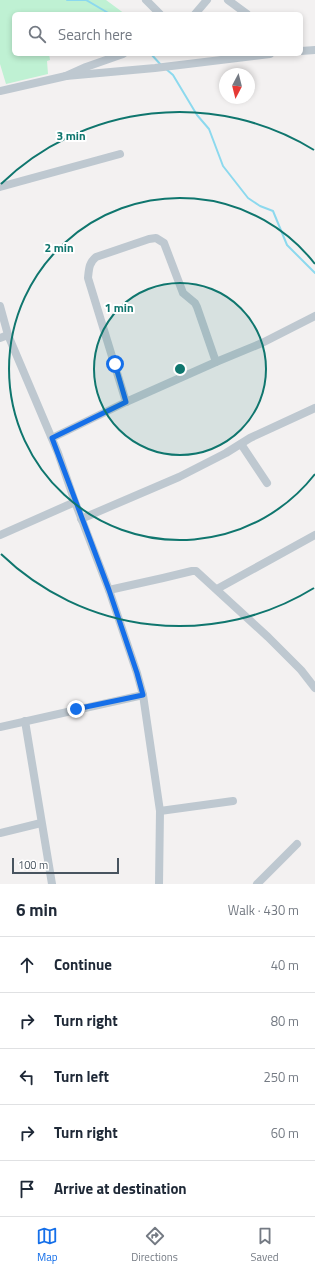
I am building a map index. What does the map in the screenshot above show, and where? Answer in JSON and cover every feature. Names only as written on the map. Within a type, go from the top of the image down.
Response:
[{"type":"street","points":[[146,0],[158,12]]},
{"type":"street","points":[[197,12],[207,0]]},
{"type":"street","points":[[228,0],[241,4]]},
{"type":"street","points":[[303,51],[315,50]]},
{"type":"street","points":[[66,76],[86,67],[118,56]]},
{"type":"street","points":[[0,91],[66,76],[155,68],[253,56]]},
{"type":"street","points":[[0,187],[120,154]]},
{"type":"street","points":[[126,402],[88,278],[89,267],[91,262],[96,257],[149,239],[156,238],[164,243],[183,292],[195,303],[197,307],[216,362]]},
{"type":"street","points":[[0,306],[4,336],[58,453],[81,519],[109,590],[137,673],[143,695],[160,811],[159,884]]},
{"type":"street","points":[[52,438],[126,402],[216,362],[262,344],[315,316]]},
{"type":"street","points":[[81,519],[159,486],[264,431],[315,408]]},
{"type":"street","points":[[241,444],[267,483]]},
{"type":"street","points":[[0,535],[75,502]]},
{"type":"street","points":[[217,589],[315,535]]},
{"type":"street","points":[[109,590],[192,571],[199,572],[268,637],[301,670],[315,688]]},
{"type":"street","points":[[0,727],[143,695]]},
{"type":"street","points":[[25,721],[52,884]]},
{"type":"street","points":[[160,811],[233,801]]},
{"type":"street","points":[[0,833],[42,823]]},
{"type":"street","points":[[257,884],[297,844]]},
{"type":"green space","points":[[0,0],[106,0],[122,12],[12,12],[12,56],[49,56],[50,60],[47,61],[48,74],[6,84],[0,64]]},
{"type":"waterway","points":[[67,0],[86,0],[107,12]]},
{"type":"waterway","points":[[153,56],[161,65]]},
{"type":"waterway","points":[[166,69],[173,75],[197,115],[209,129],[223,166],[248,198],[260,206],[273,211],[287,245],[315,273]]},
{"type":"route","points":[[76,709],[143,695],[109,590],[52,438],[126,402],[115,364]]}]
